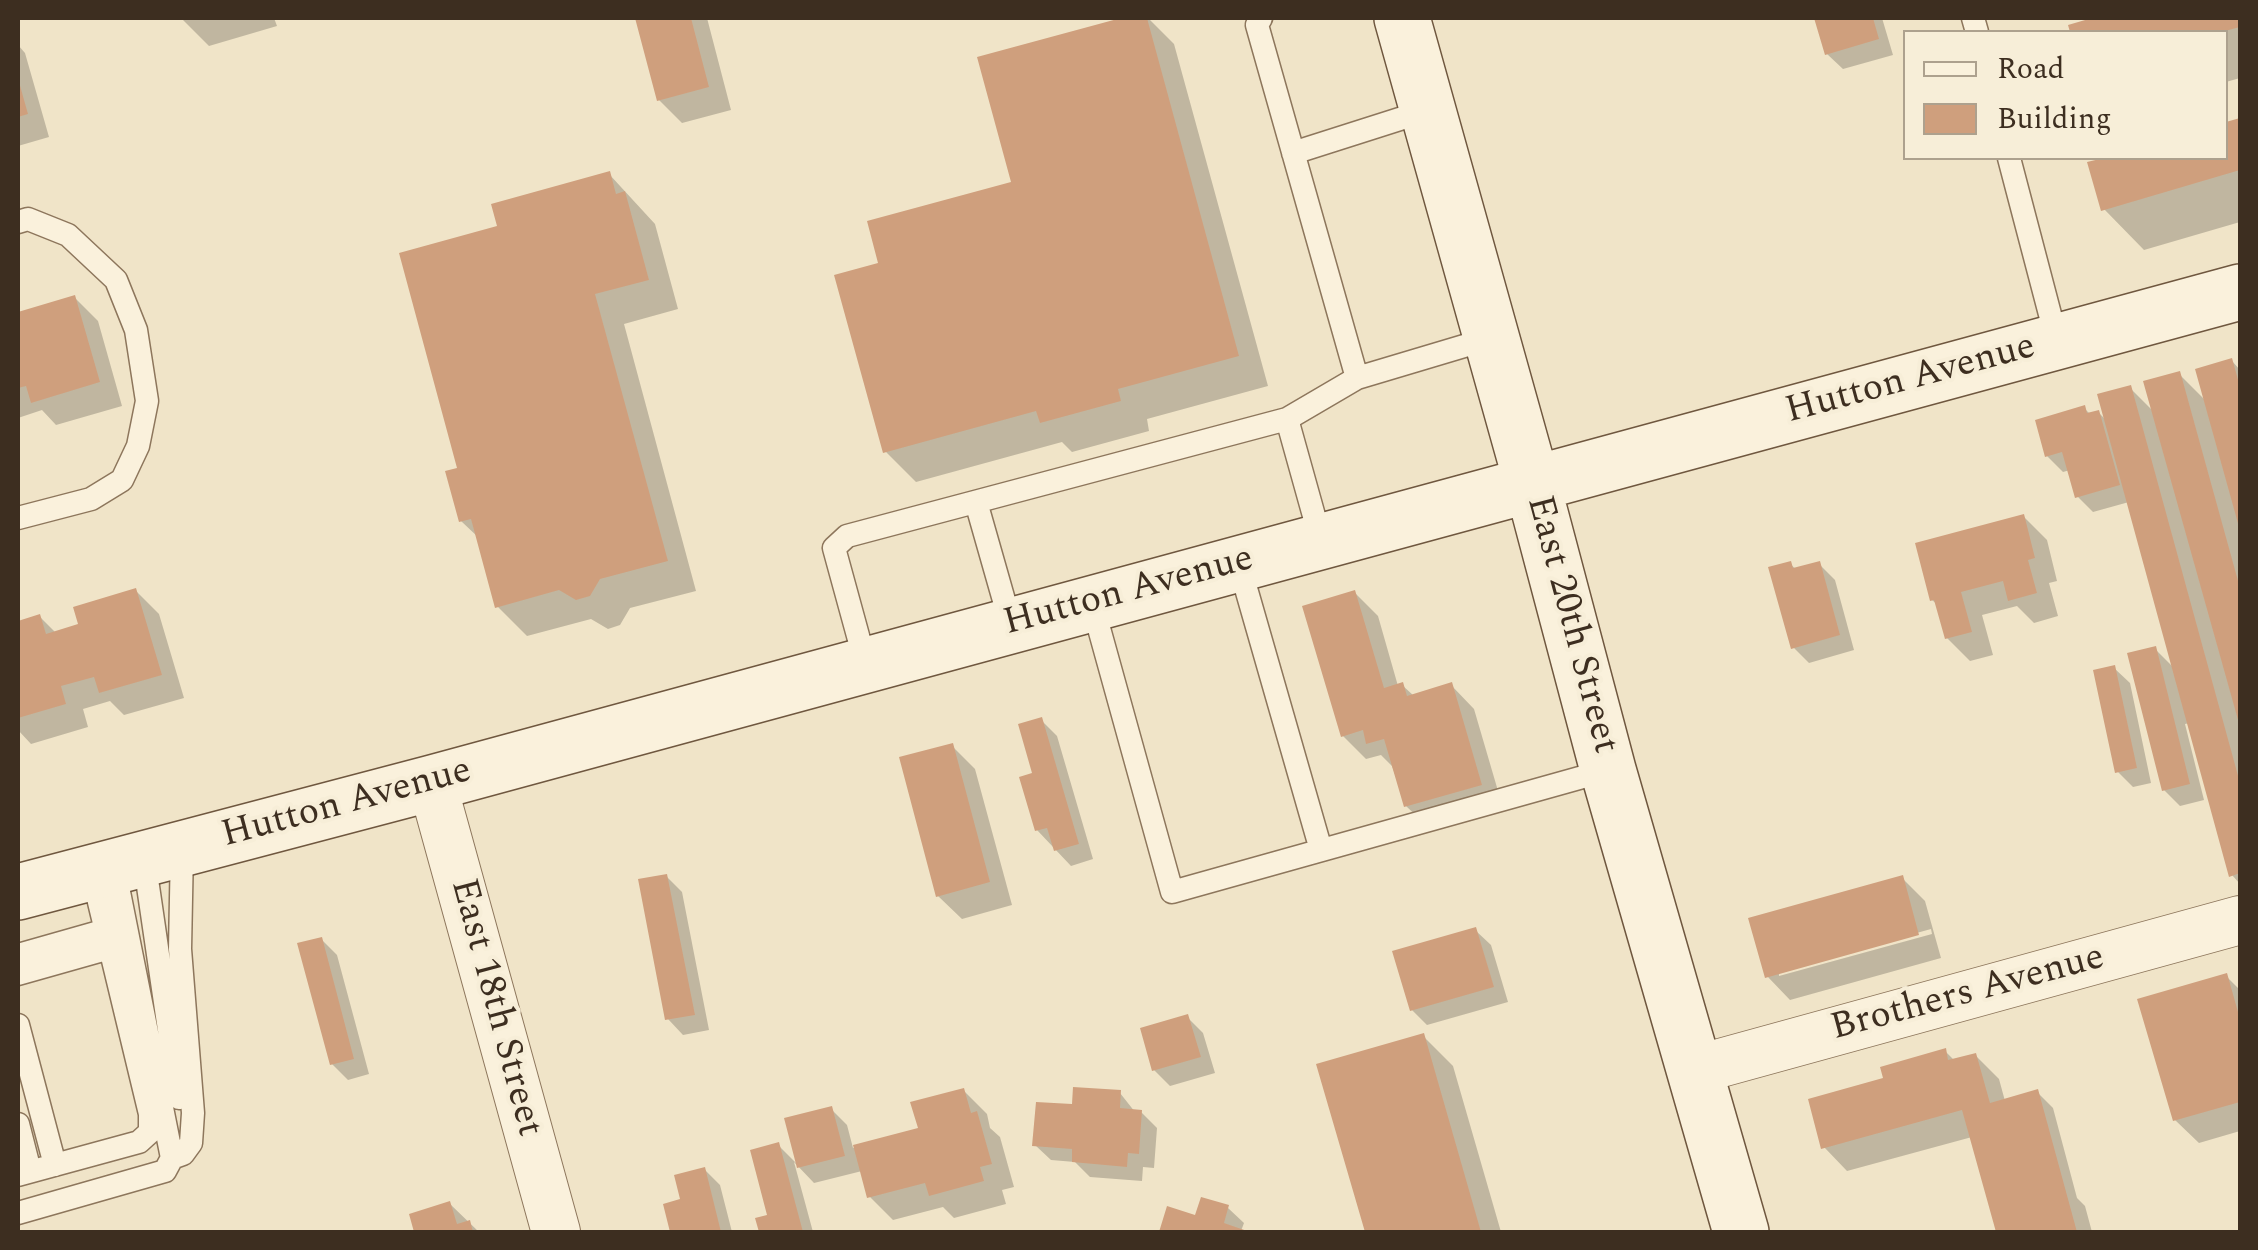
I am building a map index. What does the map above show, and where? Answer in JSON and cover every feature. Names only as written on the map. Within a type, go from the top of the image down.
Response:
[{"type":"main road","name":"East 20th Street","points":[[1402,18],[1608,770],[1740,1232]]},
{"type":"main road","name":"Hutton Avenue","points":[[18,892],[2240,292]]},
{"type":"street","name":"East 18th Street","points":[[432,783],[556,1232]]},
{"type":"street","name":"Brothers Avenue","points":[[1694,1070],[2240,920]]},
{"type":"lane","points":[[1260,18],[1257,25],[1357,378]]},
{"type":"lane","points":[[1293,153],[1428,110]]},
{"type":"lane","points":[[2011,160],[2057,341]]},
{"type":"lane","points":[[18,222],[28,219],[68,236],[116,280],[136,330],[147,400],[138,446],[122,480],[91,498],[18,518]]},
{"type":"lane","points":[[866,665],[834,548],[847,536],[1287,420],[1357,378],[1491,338]]},
{"type":"lane","points":[[1287,420],[1321,541]]},
{"type":"lane","points":[[976,502],[1011,626]]},
{"type":"lane","points":[[1239,564],[1321,850]]},
{"type":"lane","points":[[1092,603],[1172,892],[1608,770]]},
{"type":"lane","points":[[18,1124],[24,1173],[140,1142],[150,1132],[150,1114],[108,939],[133,862]]},
{"type":"lane","points":[[18,1214],[164,1171],[170,1148],[133,862]]},
{"type":"lane","points":[[133,862],[180,949],[194,1114],[187,1150],[170,1148]]},
{"type":"lane","points":[[18,955],[108,939]]},
{"type":"lane","points":[[18,974],[108,939]]},
{"type":"lane","points":[[18,1025],[54,1165]]},
{"type":"building","points":[[635,18],[691,18],[709,87],[657,101]]},
{"type":"building","points":[[1121,18],[1147,18],[1239,356],[1118,389],[1121,401],[1040,423],[1036,411],[883,453],[834,275],[878,263],[867,221],[1011,182],[977,57]]},
{"type":"building","points":[[1814,18],[1873,18],[1879,39],[1825,55]]},
{"type":"building","points":[[2092,18],[2240,18],[2240,27],[2228,30],[2069,30],[2068,25]]},
{"type":"building","points":[[18,82],[28,114],[18,117]]},
{"type":"building","points":[[2240,118],[2240,170],[2101,211],[2087,162],[2228,160],[2228,121]]},
{"type":"building","points":[[610,171],[616,194],[625,191],[649,280],[595,294],[668,561],[600,579],[590,596],[576,600],[559,590],[495,608],[471,519],[459,522],[445,471],[457,468],[399,253],[497,226],[491,204]]},
{"type":"building","points":[[75,295],[100,382],[31,403],[26,386],[18,388],[18,312]]},
{"type":"building","points":[[2232,358],[2240,387],[2239,527],[2195,369]]},
{"type":"building","points":[[2180,371],[2240,588],[2240,727],[2143,381]]},
{"type":"building","points":[[2131,385],[2240,783],[2240,873],[2229,877],[2097,394]]},
{"type":"building","points":[[2085,405],[2087,413],[2099,410],[2120,485],[2075,498],[2062,452],[2045,457],[2035,420]]},
{"type":"building","points":[[2024,514],[2035,558],[2028,560],[2037,593],[2008,601],[2003,581],[1961,592],[1972,632],[1945,639],[1915,543]]},
{"type":"building","points":[[1791,561],[1793,568],[1820,561],[1840,635],[1791,649],[1768,567]]},
{"type":"building","points":[[136,588],[162,675],[99,693],[94,677],[61,686],[66,704],[18,718],[18,621],[40,614],[46,634],[78,624],[73,607]]},
{"type":"building","points":[[1355,590],[1384,688],[1403,682],[1407,696],[1452,682],[1482,785],[1404,807],[1384,739],[1366,744],[1363,730],[1341,737],[1302,606]]},
{"type":"building","points":[[2156,646],[2190,784],[2162,791],[2127,653]]},
{"type":"building","points":[[2115,665],[2137,768],[2115,773],[2093,670]]},
{"type":"building","points":[[1042,717],[1079,844],[1054,851],[1047,828],[1035,831],[1019,777],[1032,773],[1018,724]]},
{"type":"building","points":[[953,743],[990,882],[936,897],[899,757]]},
{"type":"building","points":[[667,874],[695,1015],[665,1020],[638,879]]},
{"type":"building","points":[[1903,875],[1919,935],[1765,978],[1748,918]]},
{"type":"building","points":[[1476,927],[1494,987],[1410,1011],[1392,951]]},
{"type":"building","points":[[322,937],[354,1059],[330,1065],[297,943]]},
{"type":"building","points":[[2227,973],[2240,1019],[2240,1102],[2173,1121],[2137,999]]},
{"type":"building","points":[[1188,1014],[1201,1057],[1152,1071],[1140,1028]]},
{"type":"building","points":[[1424,1033],[1481,1232],[1365,1232],[1316,1064]]},
{"type":"building","points":[[1946,1048],[1948,1060],[1976,1053],[1990,1103],[2038,1089],[2077,1232],[1996,1232],[1962,1110],[1821,1149],[1808,1099],[1883,1078],[1880,1067]]},
{"type":"building","points":[[1073,1087],[1121,1090],[1120,1108],[1142,1110],[1139,1154],[1128,1153],[1127,1167],[1072,1162],[1072,1149],[1032,1146],[1036,1102],[1072,1104]]},
{"type":"building","points":[[964,1088],[971,1113],[977,1111],[992,1164],[980,1167],[984,1181],[929,1196],[925,1183],[867,1198],[853,1145],[918,1128],[910,1102]]},
{"type":"building","points":[[832,1106],[845,1156],[797,1168],[784,1118]]},
{"type":"building","points":[[779,1142],[803,1232],[759,1232],[755,1218],[767,1215],[750,1150]]},
{"type":"building","points":[[705,1167],[721,1232],[670,1232],[663,1204],[680,1199],[674,1175]]},
{"type":"building","points":[[1201,1197],[1229,1205],[1224,1223],[1250,1232],[1159,1232],[1167,1206],[1195,1215]]},
{"type":"building","points":[[450,1201],[457,1224],[470,1220],[473,1232],[414,1232],[409,1214]]}]
